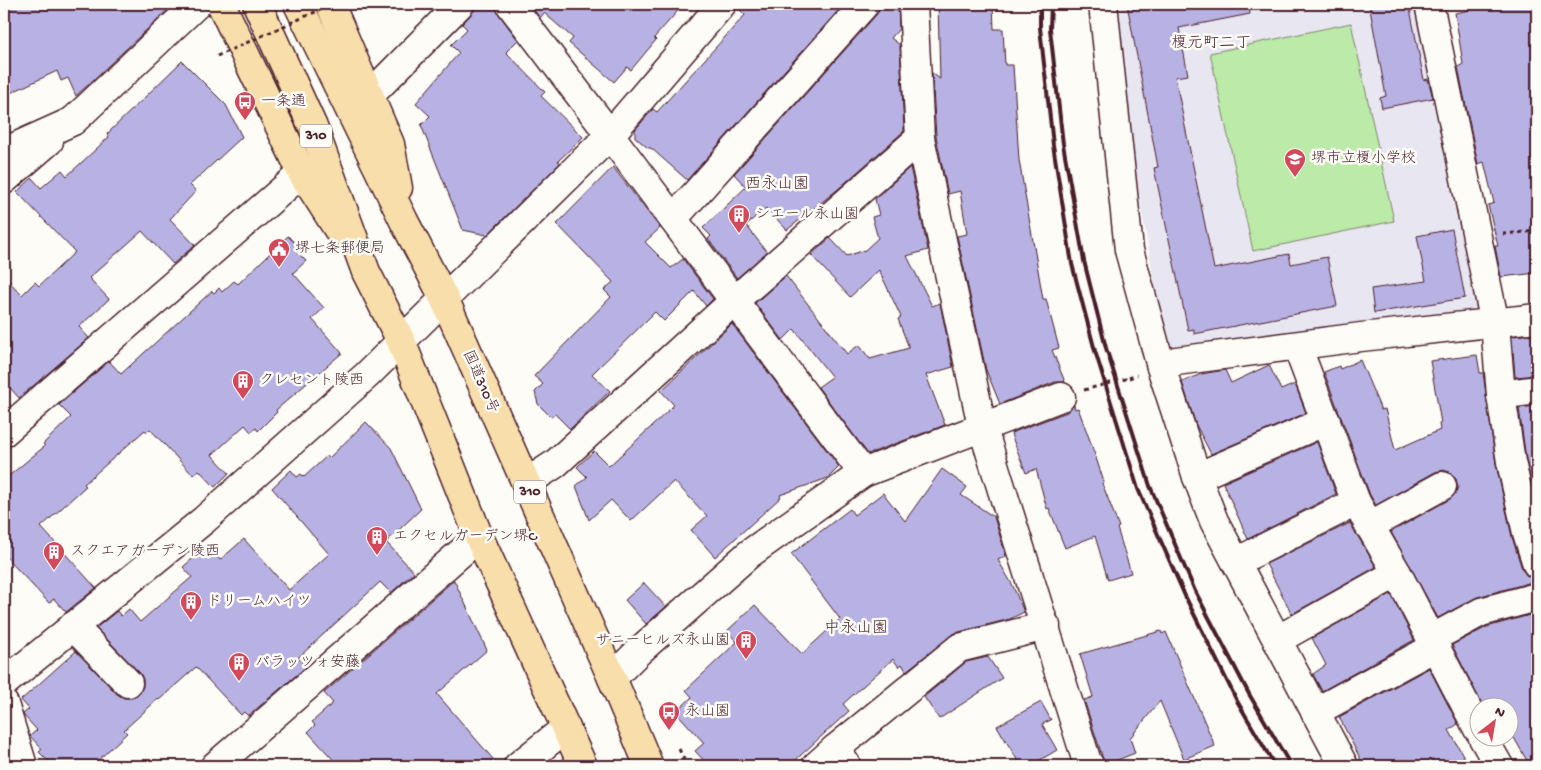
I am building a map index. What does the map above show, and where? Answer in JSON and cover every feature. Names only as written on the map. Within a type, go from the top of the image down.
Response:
[{"type":"highway","points":[[220,4],[302,173],[366,272]]},
{"type":"highway","name":"310","points":[[258,4],[313,127],[366,272],[400,341],[479,537],[583,766]]},
{"type":"highway","name":"国道310号","points":[[298,4],[404,222],[444,298],[649,766]]},
{"type":"highway","points":[[331,4],[390,144],[404,222]]},
{"type":"street","points":[[4,180],[73,121],[197,4]]},
{"type":"street","points":[[370,95],[460,4]]},
{"type":"street","points":[[510,4],[863,473]]},
{"type":"street","points":[[4,682],[204,520],[367,375],[610,135],[722,4]]},
{"type":"street","points":[[673,219],[864,4]]},
{"type":"street","points":[[913,4],[920,138],[982,426],[1087,762],[1090,766]]},
{"type":"street","points":[[1102,4],[1128,250],[1161,367],[1197,477],[1214,521],[1344,766]]},
{"type":"street","points":[[1429,4],[1495,324],[1501,395],[1511,462],[1528,490],[1527,533],[1537,564]]},
{"type":"street","points":[[4,152],[73,121]]},
{"type":"street","points":[[526,484],[555,464],[734,301],[920,138]]},
{"type":"street","points":[[4,432],[302,173]]},
{"type":"street","points":[[1161,367],[1176,361],[1361,337],[1537,318]]},
{"type":"street","points":[[1297,346],[1356,502],[1397,573],[1468,709]]},
{"type":"street","points":[[1501,395],[1537,390]]},
{"type":"street","points":[[612,678],[639,651],[749,554],[863,473],[982,426],[1073,393]]},
{"type":"street","points":[[1197,477],[1326,421]]},
{"type":"street","points":[[1370,526],[1442,486]]},
{"type":"street","points":[[1236,562],[1356,502]]},
{"type":"street","points":[[215,766],[479,537]]},
{"type":"street","points":[[1277,640],[1397,573]]},
{"type":"street","points":[[1315,712],[1433,643],[1481,612],[1537,597]]},
{"type":"street","points":[[73,626],[128,683]]},
{"type":"street","points":[[833,760],[959,648],[1046,626]]},
{"type":"street","points":[[4,704],[23,766]]},
{"type":"street","points":[[518,766],[566,728]]},
{"type":"street","points":[[1489,748],[1499,766]]},
{"type":"path","points":[[217,56],[331,4]]},
{"type":"path","points":[[1478,237],[1537,231]]},
{"type":"path","points":[[1073,393],[1129,378]]},
{"type":"path","points":[[679,749],[686,766]]},
{"type":"shaded area","name":"堺市立榎小学校","points":[[1113,4],[1418,4],[1479,303],[1474,311],[1350,325],[1171,350],[1163,334],[1115,53]]},
{"type":"green space","points":[[1351,23],[1394,221],[1253,251],[1210,53]]},
{"type":"building","points":[[4,4],[174,4],[76,96],[68,78],[61,81],[57,71],[4,96]]},
{"type":"building","points":[[480,4],[495,4],[498,13],[518,40],[506,52],[545,92],[541,96],[583,137],[558,161],[560,163],[487,235],[463,230],[421,125],[430,116],[416,103],[459,53],[451,45],[467,29],[462,24]]},
{"type":"building","points":[[529,4],[684,4],[654,38],[656,40],[631,70],[627,67],[614,82],[569,43],[573,38],[544,13],[540,18]]},
{"type":"building","points":[[737,4],[844,4],[687,180],[651,148],[648,148],[635,137],[635,130],[653,109],[657,112],[745,15],[737,7]]},
{"type":"building","points":[[880,4],[898,4],[899,29],[891,38],[900,45],[904,131],[837,190],[787,230],[766,208],[746,225],[767,252],[737,278],[708,239],[711,236],[703,228],[746,187],[734,174],[877,14]]},
{"type":"building","points":[[938,4],[993,4],[994,29],[1003,29],[1005,65],[1013,65],[1019,160],[1043,299],[1046,299],[1059,348],[1052,350],[1065,382],[1055,382],[1000,404],[986,370],[957,236],[967,234],[960,191],[948,194],[936,136],[932,73],[940,79]]},
{"type":"building","points":[[1127,4],[1249,4],[1250,14],[1179,28],[1188,75],[1175,77],[1214,269],[1289,254],[1291,264],[1327,257],[1337,306],[1194,334],[1194,329],[1188,330],[1154,168],[1158,167]]},
{"type":"building","points":[[1369,4],[1409,4],[1424,80],[1428,79],[1433,98],[1382,108],[1380,98],[1386,96]]},
{"type":"building","points":[[1499,4],[1537,4],[1537,273],[1501,277],[1495,246],[1498,246],[1488,205],[1494,203],[1484,162],[1478,164],[1458,67],[1463,64],[1455,13]]},
{"type":"building","points":[[182,61],[226,105],[242,137],[190,185],[196,191],[170,219],[195,245],[173,264],[142,231],[89,278],[109,299],[79,327],[89,338],[19,398],[4,381],[4,276],[22,295],[35,282],[39,286],[75,252],[17,192],[32,178],[41,188],[62,170],[67,176],[109,137],[107,134]]},
{"type":"building","points":[[613,167],[660,228],[645,242],[671,268],[683,259],[713,299],[706,306],[694,291],[664,321],[655,312],[592,374],[610,391],[570,429],[555,414],[551,417],[538,404],[535,392],[543,384],[534,376],[611,297],[604,290],[613,282],[557,224]]},
{"type":"building","points":[[910,167],[928,250],[907,256],[932,306],[940,303],[953,367],[926,375],[945,425],[868,454],[818,387],[832,377],[794,329],[783,340],[755,303],[786,276],[847,354],[859,345],[870,359],[909,348],[898,319],[901,317],[879,270],[850,297],[811,255],[830,238],[847,256],[865,250],[878,238],[872,217],[879,215],[875,199]]},
{"type":"building","points":[[1452,229],[1465,298],[1374,313],[1371,289],[1426,281],[1417,236]]},
{"type":"building","points":[[288,236],[303,252],[300,255],[306,261],[293,273],[324,308],[312,319],[342,353],[276,410],[277,412],[258,431],[256,428],[251,432],[245,425],[212,455],[229,473],[215,487],[199,470],[193,475],[150,429],[147,432],[145,430],[84,484],[86,486],[41,527],[96,588],[66,612],[54,599],[49,603],[4,555],[4,480],[45,446],[43,444],[71,417],[59,405],[109,361],[121,374],[212,291],[214,293],[219,288],[222,292],[234,281],[238,284]]},
{"type":"building","points":[[732,324],[839,467],[828,478],[780,495],[781,497],[715,557],[691,530],[707,516],[674,481],[631,521],[611,500],[589,520],[576,486],[587,477],[577,467],[594,451],[609,466],[674,405],[661,391]]},
{"type":"building","points":[[1537,334],[1537,375],[1515,377],[1512,336]]},
{"type":"building","points":[[1477,355],[1480,373],[1483,373],[1496,464],[1512,537],[1522,569],[1532,582],[1477,597],[1438,618],[1391,532],[1450,499],[1458,487],[1456,479],[1450,472],[1443,470],[1435,472],[1376,505],[1370,495],[1324,372],[1339,366],[1340,369],[1360,360],[1381,410],[1385,409],[1395,450],[1440,430],[1439,424],[1441,423],[1430,361]]},
{"type":"building","points":[[1269,365],[1281,390],[1295,384],[1306,413],[1211,454],[1196,425],[1182,382],[1201,374],[1225,370],[1231,383]]},
{"type":"building","points":[[1074,405],[1075,409],[1078,408],[1092,446],[1104,482],[1102,483],[1119,527],[1117,528],[1131,573],[1108,580],[1095,536],[1065,548],[1049,508],[1047,509],[1036,469],[1026,473],[1011,433],[1067,412]]},
{"type":"building","points":[[1537,406],[1537,507],[1526,459],[1519,408]]},
{"type":"building","points":[[366,422],[391,448],[421,509],[386,542],[414,572],[391,593],[380,582],[298,658],[306,667],[248,716],[244,712],[241,715],[196,667],[124,730],[127,733],[92,766],[53,766],[39,752],[42,749],[30,736],[37,730],[24,716],[23,714],[29,709],[21,700],[76,651],[117,694],[124,698],[132,698],[138,695],[143,687],[143,679],[140,673],[96,628],[117,611],[121,616],[129,609],[140,622],[192,577],[183,567],[208,545],[220,560],[244,539],[289,590],[329,554],[272,488],[291,470],[297,477],[301,474],[304,477],[327,456],[329,458]]},
{"type":"building","points":[[1317,442],[1336,494],[1248,539],[1223,483]]},
{"type":"building","points":[[942,469],[967,487],[961,495],[994,517],[1006,556],[998,560],[1012,584],[1024,612],[1010,619],[955,633],[906,671],[902,664],[899,667],[893,659],[843,704],[849,711],[789,766],[709,766],[695,751],[704,743],[676,712],[692,697],[686,690],[737,642],[727,631],[755,605],[802,654],[840,619],[791,554],[850,509],[854,515],[883,493],[905,521]]},
{"type":"building","points":[[1350,523],[1376,567],[1292,614],[1266,564]]},
{"type":"building","points":[[454,580],[487,650],[437,694],[499,766],[339,766],[308,732],[315,725],[312,722],[333,703],[324,693]]},
{"type":"building","points":[[644,583],[666,607],[646,624],[625,600]]},
{"type":"building","points":[[1391,594],[1414,640],[1322,691],[1313,674],[1326,665],[1312,638]]},
{"type":"building","points":[[1537,613],[1537,766],[1530,766],[1518,745],[1518,698],[1479,698],[1452,645],[1487,627]]},
{"type":"building","points":[[1161,631],[1162,634],[1166,632],[1215,746],[1184,759],[1160,701],[1130,738],[1135,753],[1105,765],[1084,700],[1093,697],[1080,654]]},
{"type":"building","points":[[988,657],[1002,678],[939,719],[924,697],[966,662]]},
{"type":"building","points":[[1429,668],[1458,724],[1449,730],[1469,766],[1364,766],[1339,717]]},
{"type":"building","points":[[1041,702],[1051,720],[1042,724],[1057,750],[1030,766],[1021,766],[997,726]]},
{"type":"railway","points":[[1040,4],[1040,28],[1053,145],[1072,264],[1095,351],[1138,489],[1185,596],[1237,701],[1275,766]]},
{"type":"railway","points":[[1051,4],[1050,29],[1063,144],[1084,261],[1106,348],[1150,486],[1195,591],[1249,694],[1291,766]]},
{"type":"place","name":"一条通","points":[[245,121]]},
{"type":"place","name":"堺市立榎小学校","points":[[1295,178]]},
{"type":"place","name":"シエール永山園","points":[[739,234]]},
{"type":"place","name":"堺七条郵便局","points":[[279,268]]},
{"type":"place","name":"クレセント陵西","points":[[243,400]]},
{"type":"place","name":"エクセルガーデン堺C","points":[[377,556]]},
{"type":"place","name":"スクエアガーデン陵西","points":[[54,571]]},
{"type":"place","name":"ドリームハイツ","points":[[191,621]]},
{"type":"place","name":"サニーヒルズ永山園","points":[[746,660]]},
{"type":"place","name":"パラッツォ安藤","points":[[239,682]]},
{"type":"place","name":"永山園","points":[[669,731]]},
{"type":"district","name":"榎元町二丁","points":[[1211,44]]},
{"type":"district","name":"西永山園","points":[[777,185]]},
{"type":"district","name":"中永山園","points":[[856,629]]}]
